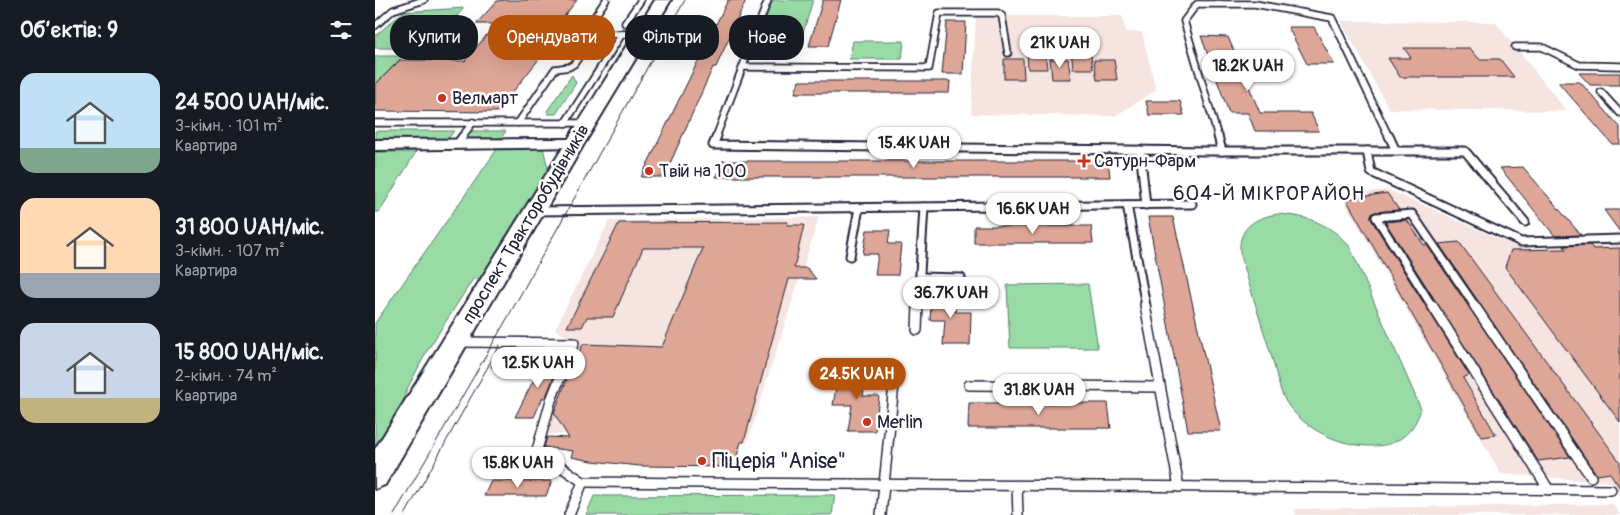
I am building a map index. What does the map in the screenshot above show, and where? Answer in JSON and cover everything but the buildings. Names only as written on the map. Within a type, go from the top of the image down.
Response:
[{"type":"main road","name":"проспект Тракторобудівників","points":[[647,15],[663,0]]},
{"type":"main road","name":"проспект Тракторобудівників","points":[[375,475],[587,123],[625,42]]},
{"type":"street","points":[[375,145],[573,144]]},
{"type":"lane","points":[[375,26],[393,10],[424,0]]},
{"type":"lane","points":[[596,15],[606,0]]},
{"type":"lane","points":[[636,15],[641,0]]},
{"type":"lane","points":[[768,0],[713,145],[1222,151],[1465,151],[1525,222]]},
{"type":"lane","points":[[1222,151],[1184,21],[1197,2],[1254,2],[1332,18],[1396,151]]},
{"type":"lane","points":[[743,67],[929,68],[939,13],[997,13],[1002,16],[1008,53]]},
{"type":"lane","points":[[565,123],[625,38]]},
{"type":"lane","points":[[1515,47],[1542,47],[1579,66],[1620,66]]},
{"type":"lane","points":[[518,123],[555,69],[569,67],[577,60]]},
{"type":"lane","points":[[1601,92],[1620,113]]},
{"type":"lane","points":[[457,144],[473,122]]},
{"type":"lane","points":[[375,123],[587,123]]},
{"type":"lane","points":[[1139,150],[1146,205]]},
{"type":"lane","points":[[1367,151],[1371,172],[1521,242],[1620,239]]},
{"type":"lane","points":[[533,212],[1192,204]]},
{"type":"lane","points":[[1127,205],[1179,487]]},
{"type":"lane","points":[[917,330],[924,207]]},
{"type":"lane","points":[[850,256],[859,208]]},
{"type":"lane","points":[[1549,490],[1376,217],[1412,214],[1591,477]]},
{"type":"lane","points":[[921,277],[961,278]]},
{"type":"lane","points":[[455,342],[574,343],[551,400],[537,450],[583,482],[1611,490]]},
{"type":"lane","points":[[881,515],[895,374]]},
{"type":"lane","points":[[969,385],[1160,387]]},
{"type":"lane","points":[[569,515],[583,482]]},
{"type":"lane","points":[[1017,486],[1018,515]]},
{"type":"shaded area","points":[[976,16],[1122,16],[1126,32],[1142,32],[1156,90],[1115,116],[971,114]]},
{"type":"shaded area","points":[[1341,21],[1495,22],[1567,111],[1389,109]]},
{"type":"shaded area","points":[[1389,190],[1522,249],[1620,244],[1620,496],[1610,482],[1501,474],[1340,194]]},
{"type":"shaded area","points":[[819,217],[747,443],[536,433],[571,339],[555,329],[609,221]]},
{"type":"shaded area","points":[[1613,504],[1620,515],[1296,515],[1294,509]]},
{"type":"green space","points":[[773,0],[813,0],[804,29],[804,15],[767,15]]},
{"type":"green space","points":[[464,8],[458,15],[400,15],[403,12]]},
{"type":"green space","points":[[390,23],[390,48],[375,48],[375,36]]},
{"type":"green space","points":[[853,41],[904,41],[902,59],[849,59]]},
{"type":"green space","points":[[375,56],[390,56],[390,60],[399,60],[375,85]]},
{"type":"green space","points":[[572,75],[576,83],[556,114],[548,114],[547,111]]},
{"type":"green space","points":[[375,131],[454,131],[446,141],[375,141]]},
{"type":"green space","points":[[471,131],[506,131],[498,142],[463,141]]},
{"type":"green space","points":[[498,148],[543,148],[549,172],[485,279],[473,279],[427,351],[406,391],[399,416],[375,456],[375,323]]},
{"type":"green space","points":[[375,152],[416,152],[379,212],[375,212]]},
{"type":"green space","points":[[1278,214],[1309,219],[1327,227],[1350,247],[1421,409],[1409,431],[1398,440],[1383,445],[1362,446],[1337,440],[1303,421],[1286,402],[1240,252],[1242,236],[1250,225],[1270,215]]},
{"type":"green space","points":[[1088,284],[1098,348],[1010,348],[1007,285]]},
{"type":"green space","points":[[835,495],[832,515],[586,515],[594,496]]},
{"type":"tram line","points":[[394,515],[508,317],[685,0]]},
{"type":"tram line","points":[[405,515],[500,345]]},
{"type":"place","name":"Велмарт","points":[[442,98]]},
{"type":"place","name":"Сатурн-Фарм","points":[[1084,161]]},
{"type":"place","name":"Твій на 100","points":[[649,171]]},
{"type":"place","name":"Merlin","points":[[867,422]]},
{"type":"place","name":"Піцерія \"Anise\"","points":[[702,461]]},
{"type":"district","name":"604-Й МІКРОРАЙОН","points":[[1269,193]]}]
